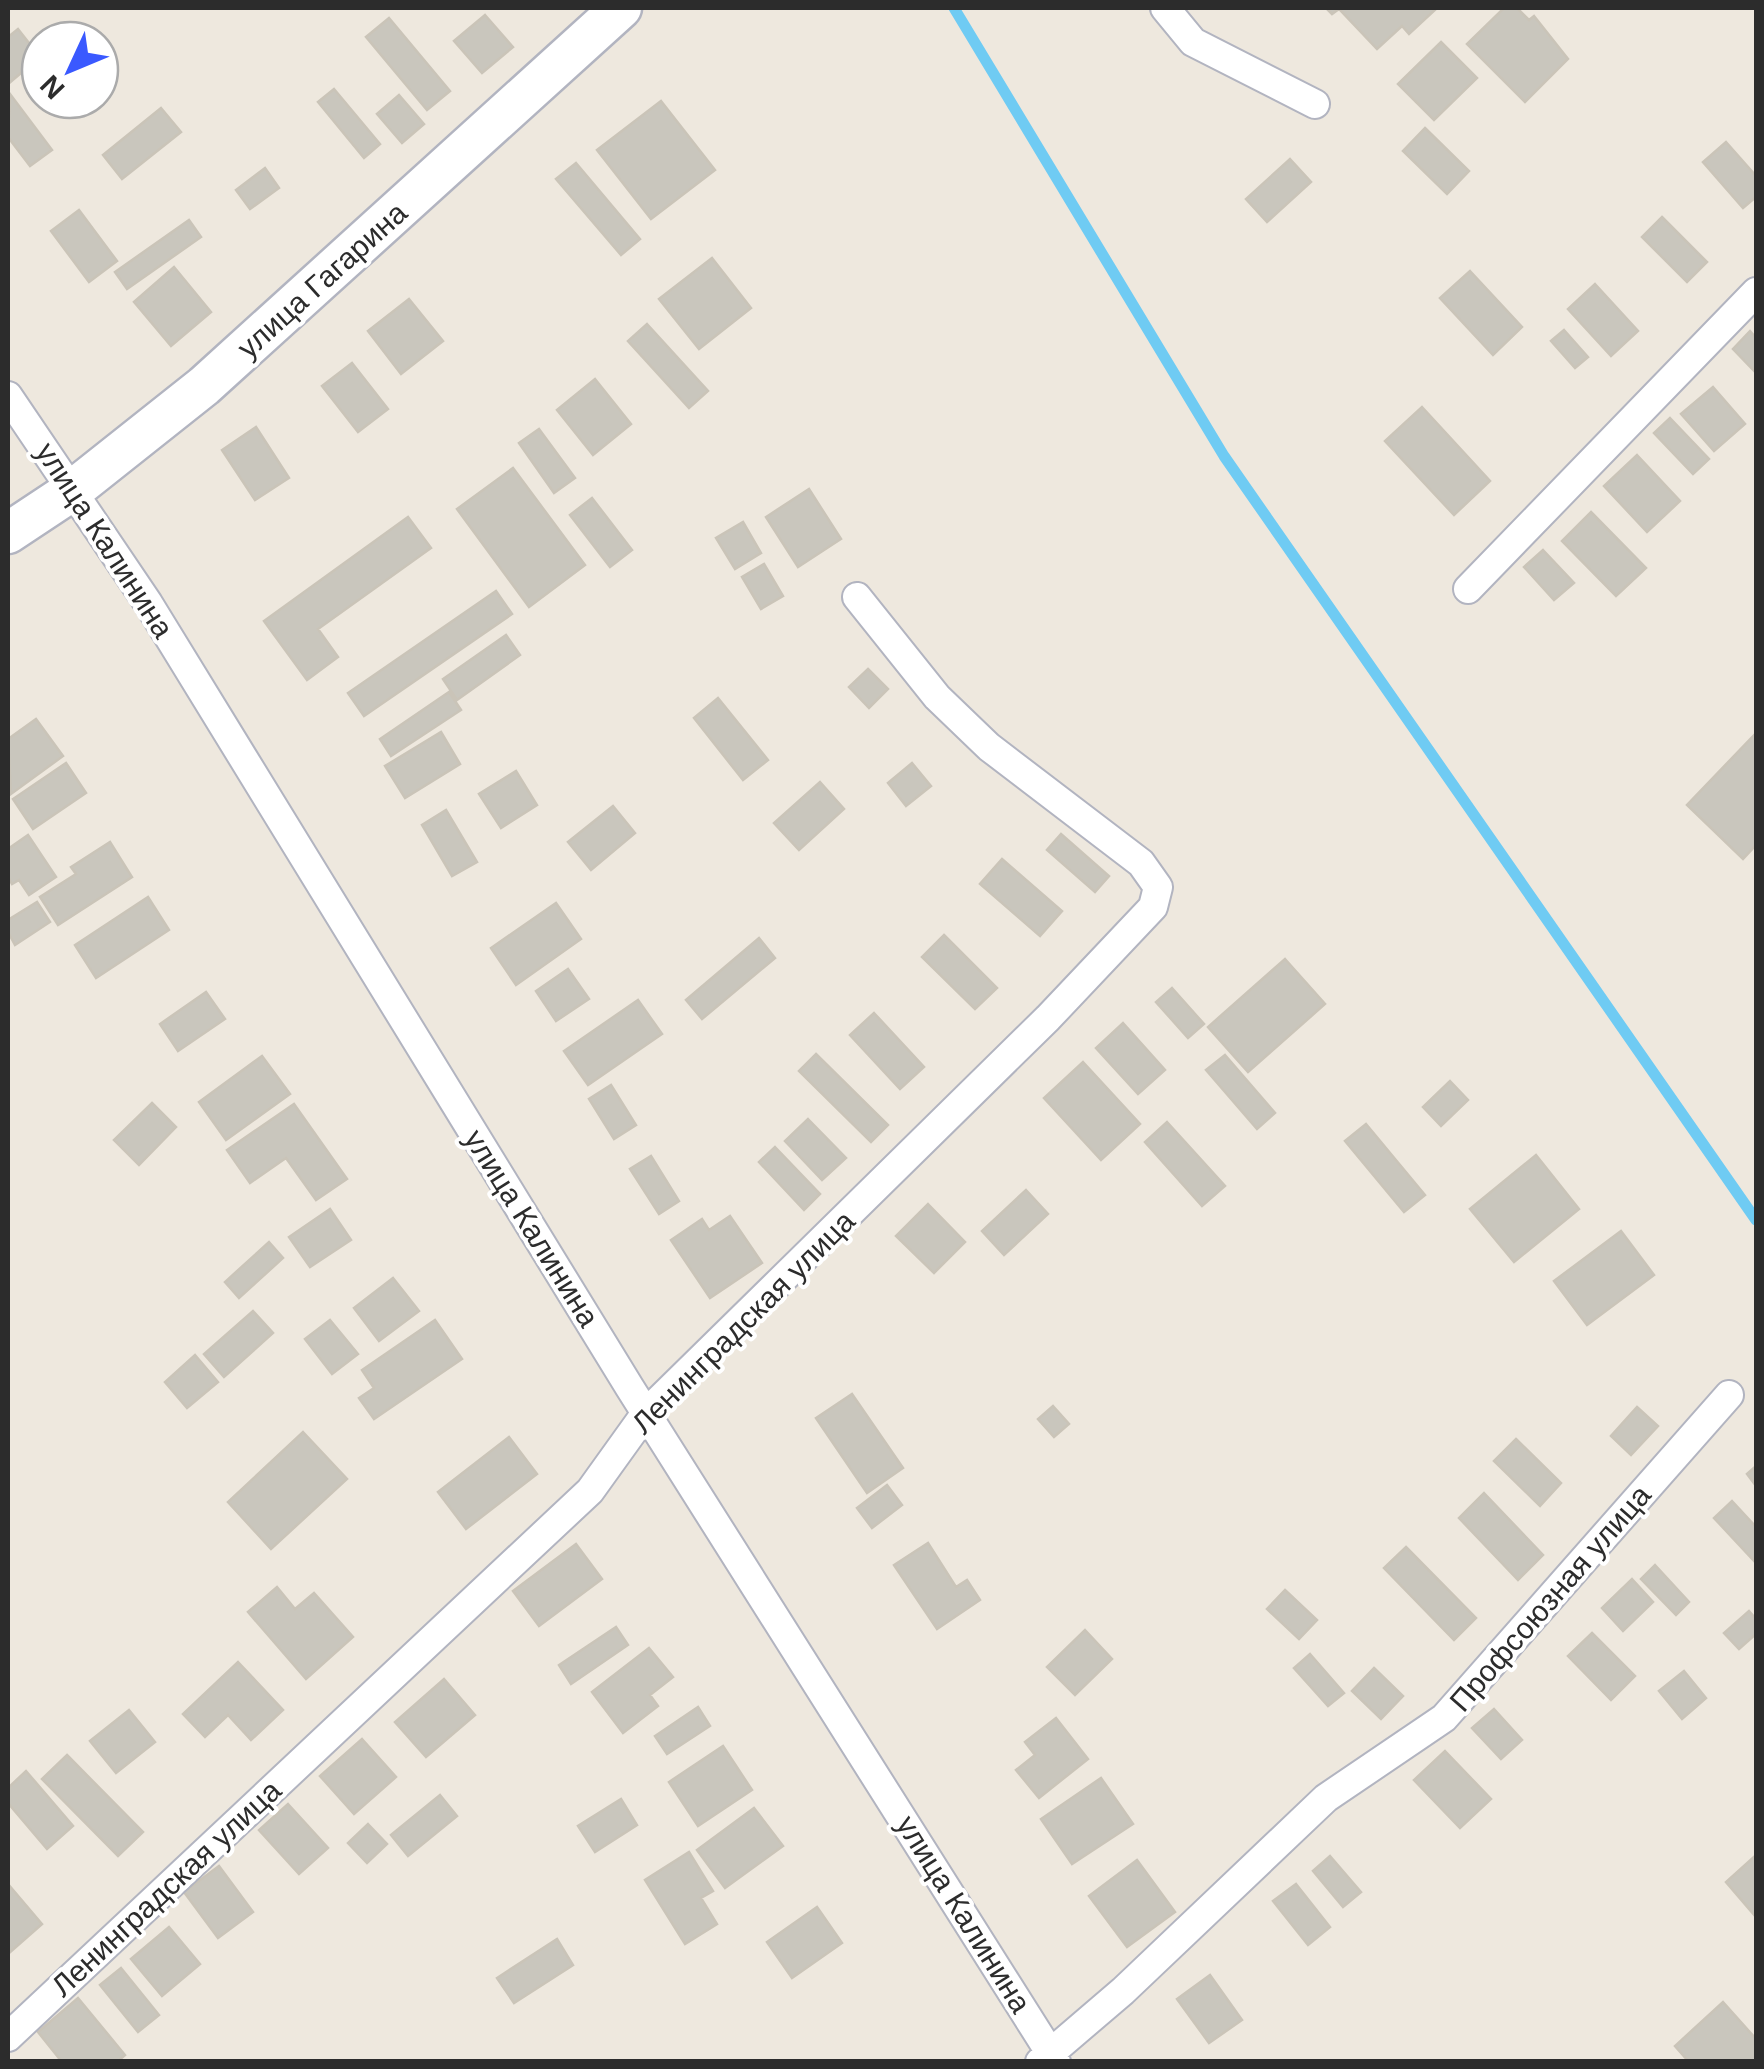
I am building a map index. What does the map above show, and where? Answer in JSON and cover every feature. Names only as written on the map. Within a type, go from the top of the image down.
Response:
[{"type":"street","name":"улица Гагарина","points":[[8,533],[74,490],[204,386],[620,8]]},
{"type":"street","points":[[1165,8],[1193,42],[1315,104]]},
{"type":"street","points":[[1468,589],[1756,292]]},
{"type":"street","name":"улица Калинина","points":[[8,396],[158,620],[1049,2059]]},
{"type":"street","name":"Ленинградская улица","points":[[8,2037],[590,1491],[646,1413],[1048,1018],[1158,898],[1158,887],[1141,863],[989,747],[937,698],[857,597]]},
{"type":"street","name":"Профсоюзная улица","points":[[1049,2059],[1326,1798],[1444,1718],[1729,1395]]},
{"type":"building","points":[[1326,8],[1437,8],[1409,34],[1402,26],[1377,49],[1339,9],[1332,14]]},
{"type":"building","points":[[1504,8],[1517,8],[1529,20],[1534,16],[1568,59],[1525,102],[1467,44]]},
{"type":"building","points":[[485,15],[513,47],[482,73],[454,41]]},
{"type":"building","points":[[389,18],[450,91],[427,110],[366,37]]},
{"type":"building","points":[[18,29],[20,32],[20,74],[8,84],[8,37]]},
{"type":"building","points":[[1441,42],[1477,78],[1434,120],[1398,84]]},
{"type":"building","points":[[334,89],[380,144],[364,158],[318,102]]},
{"type":"building","points":[[10,94],[20,107],[20,120],[30,120],[52,150],[30,166],[8,137]]},
{"type":"building","points":[[399,95],[424,124],[402,143],[377,114]]},
{"type":"building","points":[[661,101],[715,170],[651,219],[597,150]]},
{"type":"building","points":[[161,108],[181,132],[122,179],[103,155]]},
{"type":"building","points":[[1425,128],[1469,171],[1447,194],[1403,151]]},
{"type":"building","points":[[1726,142],[1756,176],[1756,197],[1743,208],[1703,162]]},
{"type":"building","points":[[1290,159],[1311,182],[1267,222],[1246,199]]},
{"type":"building","points":[[576,163],[640,239],[621,255],[556,179]]},
{"type":"building","points":[[265,168],[279,188],[250,209],[236,190]]},
{"type":"building","points":[[79,210],[117,261],[89,282],[51,231]]},
{"type":"building","points":[[1662,217],[1707,262],[1687,282],[1642,237]]},
{"type":"building","points":[[189,220],[201,237],[127,289],[115,272]]},
{"type":"building","points":[[712,258],[751,308],[699,349],[659,299]]},
{"type":"building","points":[[174,267],[211,312],[171,346],[134,302]]},
{"type":"building","points":[[1470,271],[1522,327],[1493,355],[1440,298]]},
{"type":"building","points":[[1595,284],[1638,331],[1611,356],[1568,309]]},
{"type":"building","points":[[409,299],[443,341],[401,374],[368,331]]},
{"type":"building","points":[[647,324],[708,391],[689,408],[628,341]]},
{"type":"building","points":[[1564,330],[1588,357],[1575,368],[1551,341]]},
{"type":"building","points":[[1750,331],[1756,338],[1756,373],[1733,349]]},
{"type":"building","points":[[352,363],[388,409],[358,432],[322,386]]},
{"type":"building","points":[[595,379],[631,424],[593,455],[557,410]]},
{"type":"building","points":[[1713,387],[1745,424],[1714,451],[1681,414]]},
{"type":"building","points":[[1422,407],[1490,481],[1454,515],[1385,441]]},
{"type":"building","points":[[1670,418],[1709,459],[1693,474],[1654,433]]},
{"type":"building","points":[[256,427],[289,478],[255,500],[222,450]]},
{"type":"building","points":[[539,429],[575,478],[554,493],[519,443]]},
{"type":"building","points":[[1637,455],[1680,501],[1647,532],[1604,486]]},
{"type":"building","points":[[513,468],[585,565],[529,607],[457,509]]},
{"type":"building","points":[[809,489],[841,539],[798,567],[766,517]]},
{"type":"building","points":[[592,498],[632,550],[610,567],[570,515]]},
{"type":"building","points":[[1591,512],[1646,568],[1616,596],[1562,541]]},
{"type":"building","points":[[408,517],[431,548],[318,629],[338,657],[307,680],[264,621]]},
{"type":"building","points":[[743,522],[761,553],[735,569],[716,538]]},
{"type":"building","points":[[1543,550],[1574,583],[1554,600],[1524,567]]},
{"type":"building","points":[[764,564],[783,596],[761,609],[742,577]]},
{"type":"building","points":[[496,591],[512,614],[364,716],[348,693]]},
{"type":"building","points":[[506,635],[520,655],[457,700],[443,679]]},
{"type":"building","points":[[868,669],[888,689],[869,708],[849,687]]},
{"type":"building","points":[[449,692],[461,710],[391,756],[380,739]]},
{"type":"building","points":[[718,698],[768,760],[743,780],[694,718]]},
{"type":"building","points":[[36,719],[63,756],[11,794],[8,739]]},
{"type":"building","points":[[441,732],[460,764],[405,798],[385,766]]},
{"type":"building","points":[[1756,733],[1756,845],[1743,859],[1687,805]]},
{"type":"building","points":[[66,763],[86,793],[33,829],[13,799]]},
{"type":"building","points":[[912,763],[931,786],[906,806],[888,783]]},
{"type":"building","points":[[516,771],[537,805],[501,828],[479,794]]},
{"type":"building","points":[[820,782],[844,809],[799,850],[774,823]]},
{"type":"building","points":[[613,806],[635,833],[591,870],[568,842]]},
{"type":"building","points":[[446,810],[477,862],[452,876],[422,825]]},
{"type":"building","points":[[1061,834],[1109,876],[1095,892],[1047,850]]},
{"type":"building","points":[[28,835],[56,877],[29,895],[19,880],[12,884],[8,877],[8,849]]},
{"type":"building","points":[[110,842],[132,877],[58,925],[40,897],[76,874],[71,867]]},
{"type":"building","points":[[1002,859],[1062,911],[1040,936],[980,884]]},
{"type":"building","points":[[148,897],[169,930],[96,978],[75,945]]},
{"type":"building","points":[[37,902],[50,922],[15,945],[8,932],[8,920]]},
{"type":"building","points":[[556,903],[581,939],[516,985],[491,948]]},
{"type":"building","points":[[944,935],[997,988],[975,1009],[922,957]]},
{"type":"building","points":[[759,938],[775,958],[702,1019],[686,1000]]},
{"type":"building","points":[[1285,959],[1325,1004],[1248,1072],[1208,1027]]},
{"type":"building","points":[[568,969],[589,999],[556,1021],[536,991]]},
{"type":"building","points":[[1172,988],[1204,1024],[1188,1038],[1156,1002]]},
{"type":"building","points":[[206,992],[225,1019],[178,1051],[160,1024]]},
{"type":"building","points":[[638,1000],[662,1034],[588,1085],[564,1051]]},
{"type":"building","points":[[874,1013],[924,1067],[900,1089],[850,1035]]},
{"type":"building","points":[[1123,1023],[1165,1070],[1138,1094],[1096,1048]]},
{"type":"building","points":[[816,1054],[888,1125],[871,1142],[799,1071]]},
{"type":"building","points":[[1225,1055],[1275,1113],[1257,1129],[1206,1070]]},
{"type":"building","points":[[262,1056],[290,1094],[226,1140],[199,1102]]},
{"type":"building","points":[[1083,1062],[1140,1124],[1101,1160],[1044,1098]]},
{"type":"building","points":[[1450,1081],[1468,1100],[1441,1126],[1423,1107]]},
{"type":"building","points":[[611,1085],[636,1125],[614,1139],[589,1099]]},
{"type":"building","points":[[152,1103],[176,1127],[139,1165],[114,1140]]},
{"type":"building","points":[[294,1104],[347,1179],[316,1200],[286,1158],[250,1183],[227,1150]]},
{"type":"building","points":[[808,1119],[846,1158],[822,1180],[785,1141]]},
{"type":"building","points":[[1167,1122],[1225,1186],[1202,1206],[1145,1142]]},
{"type":"building","points":[[1366,1124],[1425,1195],[1404,1212],[1345,1141]]},
{"type":"building","points":[[775,1147],[820,1194],[804,1210],[759,1162]]},
{"type":"building","points":[[1536,1155],[1579,1209],[1514,1262],[1470,1209]]},
{"type":"building","points":[[651,1156],[679,1201],[659,1214],[630,1169]]},
{"type":"building","points":[[1026,1190],[1048,1214],[1004,1255],[982,1231]]},
{"type":"building","points":[[928,1204],[965,1242],[934,1273],[896,1236]]},
{"type":"building","points":[[330,1209],[351,1240],[310,1267],[289,1237]]},
{"type":"building","points":[[730,1216],[762,1263],[710,1298],[671,1240],[702,1219],[709,1230]]},
{"type":"building","points":[[1621,1231],[1654,1275],[1587,1325],[1554,1281]]},
{"type":"building","points":[[269,1242],[283,1258],[239,1298],[225,1282]]},
{"type":"building","points":[[393,1278],[419,1311],[379,1341],[354,1308]]},
{"type":"building","points":[[253,1311],[273,1333],[224,1377],[204,1354]]},
{"type":"building","points":[[330,1320],[358,1354],[332,1374],[305,1339]]},
{"type":"building","points":[[435,1320],[462,1359],[374,1419],[359,1398],[374,1388],[362,1370]]},
{"type":"building","points":[[195,1355],[218,1382],[187,1408],[165,1382]]},
{"type":"building","points":[[852,1394],[903,1468],[867,1493],[816,1418]]},
{"type":"building","points":[[1053,1406],[1069,1424],[1054,1437],[1038,1419]]},
{"type":"building","points":[[1637,1407],[1658,1426],[1631,1455],[1611,1436]]},
{"type":"building","points":[[303,1432],[347,1479],[271,1549],[228,1502]]},
{"type":"building","points":[[509,1437],[537,1474],[466,1529],[438,1492]]},
{"type":"building","points":[[1516,1439],[1561,1483],[1540,1506],[1494,1461]]},
{"type":"building","points":[[1756,1466],[1756,1486],[1747,1474]]},
{"type":"building","points":[[887,1485],[902,1505],[872,1528],[857,1508]]},
{"type":"building","points":[[1484,1493],[1543,1555],[1518,1580],[1459,1518]]},
{"type":"building","points":[[1732,1501],[1756,1527],[1756,1563],[1714,1518]]},
{"type":"building","points":[[928,1543],[956,1587],[967,1580],[980,1600],[937,1629],[894,1565]]},
{"type":"building","points":[[576,1544],[602,1579],[539,1626],[513,1591]]},
{"type":"building","points":[[1406,1547],[1476,1618],[1454,1640],[1384,1568]]},
{"type":"building","points":[[1655,1565],[1689,1602],[1676,1615],[1641,1579]]},
{"type":"building","points":[[1632,1579],[1653,1602],[1623,1631],[1602,1608]]},
{"type":"building","points":[[277,1587],[295,1609],[314,1593],[353,1637],[306,1679],[248,1612]]},
{"type":"building","points":[[1285,1590],[1317,1620],[1299,1639],[1267,1609]]},
{"type":"building","points":[[1749,1611],[1756,1619],[1756,1634],[1739,1649],[1724,1633]]},
{"type":"building","points":[[616,1627],[628,1645],[571,1684],[559,1665]]},
{"type":"building","points":[[1085,1630],[1112,1659],[1075,1695],[1047,1667]]},
{"type":"building","points":[[1592,1633],[1635,1676],[1611,1700],[1568,1656]]},
{"type":"building","points":[[649,1648],[673,1677],[650,1695],[658,1706],[623,1733],[592,1692]]},
{"type":"building","points":[[1310,1654],[1344,1693],[1328,1706],[1294,1668]]},
{"type":"building","points":[[238,1662],[283,1710],[251,1740],[228,1715],[205,1737],[183,1714]]},
{"type":"building","points":[[1374,1668],[1403,1696],[1381,1719],[1352,1691]]},
{"type":"building","points":[[1684,1671],[1706,1698],[1682,1719],[1659,1691]]},
{"type":"building","points":[[444,1679],[475,1715],[426,1757],[395,1722]]},
{"type":"building","points":[[698,1707],[710,1726],[667,1754],[655,1736]]},
{"type":"building","points":[[1494,1709],[1522,1740],[1501,1759],[1472,1728]]},
{"type":"building","points":[[129,1710],[155,1742],[116,1773],[90,1741]]},
{"type":"building","points":[[1056,1718],[1088,1759],[1039,1798],[1016,1770],[1035,1755],[1025,1742]]},
{"type":"building","points":[[362,1739],[396,1777],[354,1814],[320,1776]]},
{"type":"building","points":[[723,1746],[752,1790],[698,1826],[669,1782]]},
{"type":"building","points":[[1445,1751],[1491,1799],[1460,1828],[1414,1780]]},
{"type":"building","points":[[67,1755],[143,1832],[118,1856],[42,1779]]},
{"type":"building","points":[[26,1771],[73,1826],[47,1849],[8,1803],[8,1788]]},
{"type":"building","points":[[1101,1778],[1133,1824],[1072,1864],[1041,1819]]},
{"type":"building","points":[[440,1795],[457,1816],[408,1856],[391,1835]]},
{"type":"building","points":[[621,1799],[637,1825],[595,1852],[578,1826]]},
{"type":"building","points":[[288,1804],[328,1848],[299,1874],[259,1830]]},
{"type":"building","points":[[754,1808],[783,1846],[725,1888],[697,1850]]},
{"type":"building","points":[[368,1824],[387,1844],[367,1863],[348,1843]]},
{"type":"building","points":[[689,1852],[713,1891],[701,1898],[717,1924],[685,1944],[645,1880]]},
{"type":"building","points":[[1756,1855],[1756,1917],[1726,1882]]},
{"type":"building","points":[[1330,1856],[1361,1892],[1343,1907],[1313,1871]]},
{"type":"building","points":[[1137,1860],[1175,1912],[1127,1947],[1089,1896]]},
{"type":"building","points":[[219,1866],[253,1912],[218,1938],[184,1892]]},
{"type":"building","points":[[8,1884],[42,1924],[8,1954]]},
{"type":"building","points":[[1296,1884],[1330,1927],[1308,1945],[1273,1901]]},
{"type":"building","points":[[817,1907],[842,1943],[792,1978],[767,1942]]},
{"type":"building","points":[[169,1927],[200,1964],[162,1996],[131,1959]]},
{"type":"building","points":[[557,1939],[573,1965],[514,2003],[497,1978]]},
{"type":"building","points":[[121,1968],[159,2015],[138,2032],[100,1985]]},
{"type":"building","points":[[1210,1975],[1242,2020],[1209,2043],[1177,1999]]},
{"type":"building","points":[[78,1998],[125,2055],[117,2062],[62,2062],[38,2032]]},
{"type":"building","points":[[1723,2002],[1756,2039],[1756,2062],[1689,2062],[1675,2046]]},
{"type":"waterway","points":[[954,8],[1224,456],[1756,1220]]}]
